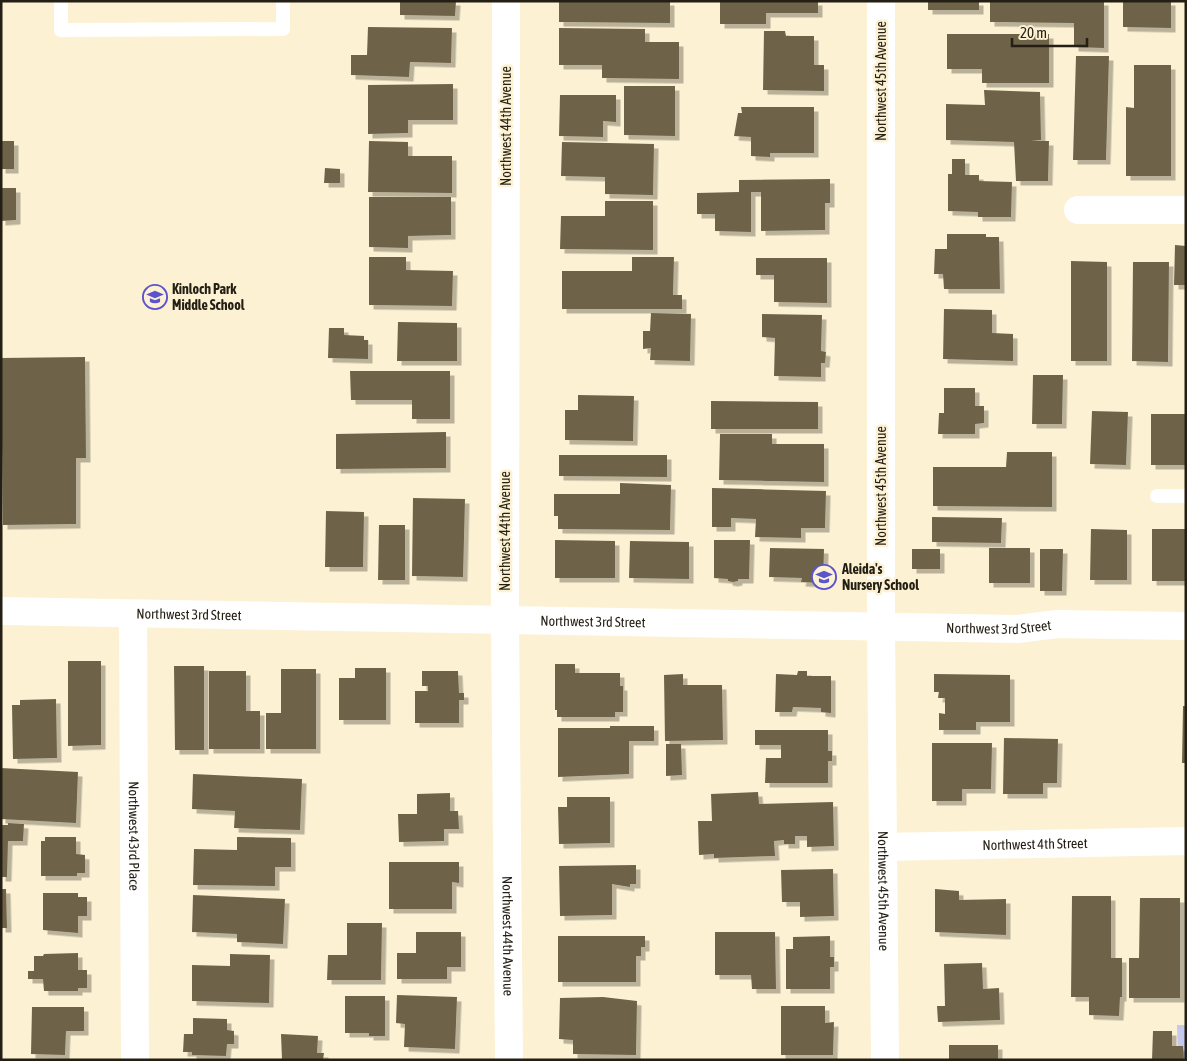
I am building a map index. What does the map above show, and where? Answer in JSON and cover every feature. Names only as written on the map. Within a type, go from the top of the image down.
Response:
[{"type":"street","name":"Northwest 44th Avenue","points":[[506,1],[505,620],[509,1060]]},
{"type":"street","name":"Northwest 45th Avenue","points":[[881,1],[881,626],[885,1060]]},
{"type":"street","points":[[1078,210],[1186,210]]},
{"type":"street","name":"Northwest 3rd Street","points":[[1,611],[1017,629],[1057,624],[1186,626]]},
{"type":"street","name":"Northwest 43rd Place","points":[[133,614],[136,1060]]},
{"type":"street","name":"Northwest 4th Street","points":[[884,847],[1186,841]]},
{"type":"lane","points":[[61,1],[61,30],[283,29],[283,1]]},
{"type":"lane","points":[[1156,496],[1186,496]]},
{"type":"shaded area","points":[[1177,1025],[1186,1025],[1186,1060],[1178,1060]]},
{"type":"building","points":[[400,1],[456,1],[455,16],[400,15]]},
{"type":"building","points":[[559,1],[670,1],[670,23],[559,22]]},
{"type":"building","points":[[720,1],[818,1],[818,13],[766,13],[766,24],[720,24]]},
{"type":"building","points":[[928,1],[979,1],[979,10],[928,10]]},
{"type":"building","points":[[990,1],[1104,1],[1104,48],[1074,47],[1074,23],[990,22]]},
{"type":"building","points":[[1123,1],[1171,1],[1171,28],[1123,27]]},
{"type":"building","points":[[368,27],[452,28],[451,63],[410,62],[409,77],[351,75],[351,55],[367,55]]},
{"type":"building","points":[[559,28],[645,29],[645,42],[679,42],[679,79],[602,78],[602,65],[559,65]]},
{"type":"building","points":[[764,31],[785,31],[786,36],[814,36],[814,65],[824,65],[824,91],[763,90]]},
{"type":"building","points":[[947,34],[1049,34],[1049,83],[982,83],[982,69],[947,69]]},
{"type":"building","points":[[1076,56],[1109,56],[1106,160],[1073,160]]},
{"type":"building","points":[[1134,65],[1171,65],[1171,176],[1126,176],[1126,107],[1134,108]]},
{"type":"building","points":[[453,84],[453,120],[408,120],[408,133],[368,134],[368,85]]},
{"type":"building","points":[[624,86],[675,86],[675,136],[624,135]]},
{"type":"building","points":[[984,90],[1040,92],[1041,140],[1031,141],[1049,141],[1048,181],[1016,181],[1014,142],[946,140],[946,104],[985,105]]},
{"type":"building","points":[[560,95],[616,95],[616,122],[603,121],[603,137],[559,136]]},
{"type":"building","points":[[741,107],[814,107],[814,153],[770,153],[770,157],[751,156],[751,137],[734,136],[738,113],[742,113]]},
{"type":"building","points":[[1,141],[14,141],[14,169],[1,169]]},
{"type":"building","points":[[369,141],[408,142],[408,156],[452,156],[452,193],[368,192]]},
{"type":"building","points":[[562,142],[654,144],[653,195],[605,194],[605,177],[561,176]]},
{"type":"building","points":[[952,159],[965,159],[965,175],[979,175],[979,181],[1012,182],[1011,217],[978,217],[978,212],[948,211],[948,174],[952,174]]},
{"type":"building","points":[[325,168],[340,169],[340,183],[324,183]]},
{"type":"building","points":[[830,179],[830,203],[825,203],[825,230],[761,231],[761,192],[751,192],[751,232],[715,231],[715,214],[697,214],[697,193],[739,192],[739,180]]},
{"type":"building","points":[[1,188],[16,188],[16,220],[1,221]]},
{"type":"building","points":[[369,197],[451,197],[451,235],[408,236],[408,248],[369,247]]},
{"type":"building","points":[[605,201],[653,201],[653,250],[560,249],[561,216],[605,216]]},
{"type":"building","points":[[947,234],[986,234],[986,237],[999,237],[1000,289],[944,289],[943,274],[934,274],[935,249],[947,249]]},
{"type":"building","points":[[1175,245],[1186,246],[1186,285],[1174,285]]},
{"type":"building","points":[[369,257],[406,257],[406,270],[453,271],[452,306],[369,305]]},
{"type":"building","points":[[632,257],[674,257],[673,295],[682,295],[682,309],[562,309],[562,271],[632,271]]},
{"type":"building","points":[[756,258],[827,258],[827,303],[774,302],[774,275],[756,275]]},
{"type":"building","points":[[1071,261],[1107,262],[1107,361],[1071,361]]},
{"type":"building","points":[[1133,262],[1169,262],[1168,362],[1132,361]]},
{"type":"building","points":[[944,309],[992,310],[992,333],[1013,334],[1013,361],[943,359]]},
{"type":"building","points":[[651,313],[691,314],[690,361],[650,360],[651,348],[643,349],[643,331],[650,331]]},
{"type":"building","points":[[762,314],[822,315],[821,351],[826,352],[825,363],[821,363],[821,377],[774,376],[775,338],[762,337]]},
{"type":"building","points":[[398,322],[457,323],[457,361],[397,361]]},
{"type":"building","points":[[329,328],[344,328],[344,335],[364,336],[364,340],[368,340],[368,359],[328,358]]},
{"type":"building","points":[[85,357],[86,458],[76,458],[76,524],[3,525],[1,358]]},
{"type":"building","points":[[350,371],[450,371],[450,419],[412,419],[412,400],[351,400]]},
{"type":"building","points":[[1033,375],[1063,375],[1062,424],[1032,424]]},
{"type":"building","points":[[944,388],[975,388],[975,406],[984,406],[984,423],[975,424],[975,434],[938,434],[939,413],[944,413]]},
{"type":"building","points":[[578,395],[634,396],[633,441],[565,440],[565,410],[578,410]]},
{"type":"building","points":[[711,401],[818,402],[818,429],[711,429]]},
{"type":"building","points":[[1092,411],[1128,412],[1126,465],[1090,464]]},
{"type":"building","points":[[1151,414],[1186,414],[1186,465],[1151,465]]},
{"type":"building","points":[[446,432],[446,468],[336,469],[336,434]]},
{"type":"building","points":[[720,434],[772,434],[772,444],[824,444],[824,482],[719,480]]},
{"type":"building","points":[[1007,452],[1052,452],[1052,507],[933,506],[933,467],[1006,467]]},
{"type":"building","points":[[559,455],[667,455],[667,477],[559,476]]},
{"type":"building","points":[[620,483],[671,485],[670,530],[558,529],[558,516],[554,516],[554,494],[620,494]]},
{"type":"building","points":[[712,488],[826,491],[825,528],[801,528],[801,538],[755,537],[756,519],[731,518],[731,527],[712,527]]},
{"type":"building","points":[[413,498],[465,499],[463,577],[412,576]]},
{"type":"building","points":[[326,511],[364,512],[363,567],[325,567]]},
{"type":"building","points":[[932,517],[1002,518],[1001,543],[932,542]]},
{"type":"building","points":[[379,525],[405,525],[405,580],[378,580]]},
{"type":"building","points":[[1091,529],[1127,530],[1127,580],[1090,580]]},
{"type":"building","points":[[1152,529],[1186,529],[1186,581],[1152,581]]},
{"type":"building","points":[[555,540],[615,541],[615,578],[555,578]]},
{"type":"building","points":[[714,540],[750,540],[749,579],[738,579],[738,581],[733,582],[728,581],[728,579],[714,578]]},
{"type":"building","points":[[630,541],[689,542],[689,579],[629,578]]},
{"type":"building","points":[[770,548],[824,549],[823,583],[801,582],[802,578],[769,577]]},
{"type":"building","points":[[989,548],[1030,548],[1030,583],[989,583]]},
{"type":"building","points":[[912,549],[940,549],[940,569],[912,569]]},
{"type":"building","points":[[1040,549],[1063,549],[1062,591],[1040,591]]},
{"type":"building","points":[[68,661],[101,661],[101,745],[68,746]]},
{"type":"building","points":[[555,664],[575,664],[575,673],[620,673],[620,686],[623,686],[623,712],[615,712],[615,717],[557,717],[557,710],[555,710]]},
{"type":"building","points":[[174,666],[204,666],[204,750],[175,750]]},
{"type":"building","points":[[355,668],[386,668],[386,720],[339,720],[339,678],[355,678]]},
{"type":"building","points":[[281,669],[316,669],[316,749],[266,749],[266,713],[281,713]]},
{"type":"building","points":[[209,671],[246,671],[246,711],[260,711],[260,749],[209,749]]},
{"type":"building","points":[[422,671],[458,671],[459,693],[464,693],[464,700],[459,700],[459,723],[415,723],[415,691],[428,691],[428,686],[422,686]]},
{"type":"building","points":[[798,671],[807,671],[807,676],[831,676],[831,713],[821,712],[821,708],[793,707],[792,712],[775,712],[776,674],[797,675]]},
{"type":"building","points":[[683,674],[683,685],[722,685],[723,740],[665,741],[664,675]]},
{"type":"building","points":[[934,674],[1010,675],[1010,722],[976,722],[976,730],[939,730],[939,713],[945,714],[945,698],[938,698],[939,692],[934,692]]},
{"type":"building","points":[[56,699],[57,758],[13,759],[12,705],[20,705],[20,700]]},
{"type":"building","points":[[1183,706],[1186,706],[1186,763],[1182,763]]},
{"type":"building","points":[[610,726],[654,726],[654,741],[629,741],[629,774],[558,777],[558,728],[610,728]]},
{"type":"building","points":[[755,730],[828,730],[828,751],[832,751],[832,761],[828,761],[828,783],[765,783],[766,758],[781,758],[781,745],[755,745]]},
{"type":"building","points":[[1004,738],[1058,739],[1057,783],[1043,783],[1043,794],[1003,794]]},
{"type":"building","points":[[932,743],[992,743],[991,789],[962,789],[962,801],[932,801]]},
{"type":"building","points":[[666,744],[681,744],[682,775],[666,776]]},
{"type":"building","points":[[1,768],[78,772],[76,823],[1,819]]},
{"type":"building","points":[[193,774],[302,779],[300,830],[234,828],[235,811],[192,809]]},
{"type":"building","points":[[758,792],[759,804],[833,802],[834,846],[807,847],[807,836],[795,836],[795,844],[784,844],[784,840],[774,841],[775,856],[714,858],[714,854],[699,855],[698,821],[712,821],[711,794]]},
{"type":"building","points":[[450,793],[450,811],[458,811],[459,829],[444,829],[444,841],[399,842],[398,814],[417,814],[417,794]]},
{"type":"building","points":[[567,797],[610,797],[610,843],[559,844],[558,807],[567,807]]},
{"type":"building","points":[[8,823],[24,824],[23,841],[8,841],[7,877],[1,877],[1,825],[8,825]]},
{"type":"building","points":[[45,837],[76,837],[76,854],[85,855],[85,873],[77,873],[77,876],[41,876],[41,841],[45,841]]},
{"type":"building","points":[[237,837],[291,838],[291,867],[275,867],[275,886],[193,885],[194,849],[237,850]]},
{"type":"building","points":[[389,862],[459,862],[459,883],[452,882],[452,909],[389,909]]},
{"type":"building","points":[[636,865],[636,884],[630,884],[630,887],[612,884],[612,915],[560,916],[559,866]]},
{"type":"building","points":[[833,869],[834,916],[800,917],[800,902],[782,902],[781,870]]},
{"type":"building","points":[[1,889],[6,889],[7,928],[1,928]]},
{"type":"building","points":[[935,889],[959,891],[959,900],[1006,899],[1006,935],[935,932]]},
{"type":"building","points":[[43,893],[78,893],[78,897],[87,897],[87,916],[78,916],[78,933],[43,930]]},
{"type":"building","points":[[193,895],[285,899],[283,944],[237,942],[237,934],[192,932]]},
{"type":"building","points":[[1072,896],[1111,896],[1111,958],[1122,958],[1122,997],[1120,997],[1119,1016],[1089,1015],[1089,997],[1071,997]]},
{"type":"building","points":[[1140,898],[1180,898],[1180,998],[1129,998],[1129,958],[1139,958]]},
{"type":"building","points":[[347,923],[382,923],[381,980],[327,980],[328,955],[347,955]]},
{"type":"building","points":[[416,932],[461,932],[461,967],[447,967],[447,979],[397,979],[397,953],[416,953]]},
{"type":"building","points":[[715,932],[775,932],[776,989],[752,989],[751,975],[715,975]]},
{"type":"building","points":[[558,936],[645,936],[645,947],[641,947],[641,956],[636,956],[636,982],[558,982]]},
{"type":"building","points":[[830,936],[830,957],[834,957],[834,967],[830,967],[830,989],[786,989],[786,949],[793,949],[793,937]]},
{"type":"building","points":[[78,953],[78,970],[87,970],[87,988],[78,988],[78,991],[44,991],[43,979],[28,979],[28,971],[34,971],[34,956]]},
{"type":"building","points":[[230,954],[270,955],[269,1003],[192,1001],[192,965],[230,966]]},
{"type":"building","points":[[982,963],[983,989],[999,988],[1000,1020],[938,1022],[937,1006],[945,1006],[944,964]]},
{"type":"building","points":[[397,995],[457,997],[455,1049],[404,1047],[405,1024],[396,1023]]},
{"type":"building","points":[[345,996],[385,996],[385,1036],[369,1036],[369,1033],[345,1033]]},
{"type":"building","points":[[603,997],[637,1001],[636,1055],[573,1054],[573,1040],[559,1039],[560,998]]},
{"type":"building","points":[[781,1006],[825,1006],[825,1023],[834,1022],[833,1055],[781,1055]]},
{"type":"building","points":[[32,1007],[84,1007],[84,1031],[66,1031],[65,1055],[31,1054]]},
{"type":"building","points":[[193,1018],[227,1019],[227,1030],[234,1031],[234,1044],[227,1044],[226,1056],[192,1055],[192,1052],[183,1052],[184,1034],[193,1034]]},
{"type":"building","points":[[1153,1031],[1172,1031],[1172,1046],[1183,1046],[1184,1060],[1152,1060]]},
{"type":"building","points":[[281,1034],[318,1036],[317,1053],[324,1053],[323,1060],[282,1060]]},
{"type":"building","points":[[949,1045],[998,1045],[998,1060],[949,1060]]},
{"type":"place","name":"Kinloch Park Middle School","points":[[155,297]]},
{"type":"place","name":"Aleida's Nursery School","points":[[824,577]]}]
